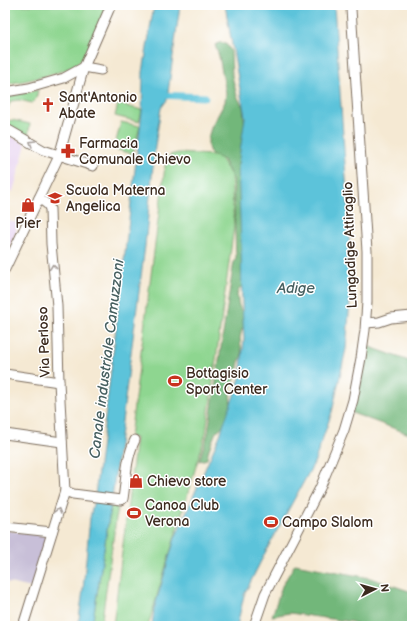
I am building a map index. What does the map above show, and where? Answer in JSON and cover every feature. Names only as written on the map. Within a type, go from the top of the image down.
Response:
[{"type":"street","points":[[5,269],[59,156],[84,67],[111,5]]},
{"type":"street","name":"Lungadige Attiraglio","points":[[254,626],[265,594],[317,494],[344,430],[353,400],[361,358],[366,322],[368,281],[351,6]]},
{"type":"street","points":[[5,92],[29,88],[64,78],[84,67],[101,70]]},
{"type":"street","points":[[5,128],[43,150],[93,166]]},
{"type":"street","name":"Via Perloso","points":[[22,626],[65,491],[59,382],[57,306],[51,244],[50,209],[48,205],[39,198]]},
{"type":"street","points":[[366,322],[379,322],[391,318],[412,316]]},
{"type":"street","points":[[5,374],[59,382]]},
{"type":"street","points":[[5,434],[62,442]]},
{"type":"street","points":[[65,491],[120,500],[128,459],[135,440]]},
{"type":"street","points":[[5,527],[52,532]]},
{"type":"shaded area","points":[[5,133],[26,144],[13,192],[5,190]]},
{"type":"shaded area","points":[[5,220],[17,223],[16,232],[5,256]]},
{"type":"shaded area","points":[[5,530],[46,536],[47,541],[32,588],[5,582]]},
{"type":"green space","points":[[5,5],[107,5],[99,27],[87,52],[78,63],[54,74],[5,84]]},
{"type":"green space","points":[[221,42],[227,45],[231,51],[232,76],[237,96],[243,107],[246,138],[243,154],[238,164],[240,168],[249,276],[237,293],[240,308],[245,315],[245,326],[242,329],[240,338],[242,355],[236,377],[230,389],[231,409],[225,424],[216,432],[209,449],[207,459],[199,461],[208,433],[234,261],[236,258],[233,179],[223,160],[210,153],[208,147],[208,138],[211,128],[225,102],[226,93],[219,56],[215,45]]},
{"type":"green space","points":[[38,90],[36,99],[32,103],[19,100],[11,101],[6,112],[5,111],[5,97]]},
{"type":"green space","points":[[118,104],[142,110],[139,122],[115,116]]},
{"type":"green space","points":[[12,120],[30,124],[28,136],[5,123]]},
{"type":"green space","points":[[121,122],[140,126],[133,154],[114,149]]},
{"type":"green space","name":"Bottagisio Sport Center","points":[[178,153],[211,155],[220,158],[231,175],[234,226],[206,433],[148,626],[113,626],[136,438],[130,437],[166,159],[170,155]]},
{"type":"green space","points":[[367,346],[412,362],[412,435],[352,413]]},
{"type":"green space","points":[[118,504],[101,626],[92,626],[111,505]]},
{"type":"green space","points":[[295,564],[370,578],[412,592],[412,626],[361,626],[352,622],[290,613],[272,616],[282,586]]},
{"type":"water","points":[[154,5],[180,5],[167,100],[161,108],[155,146],[145,246],[112,498],[92,626],[78,626],[90,518],[95,495],[105,419],[142,111],[143,72]]},
{"type":"water","name":"Adige","points":[[225,5],[334,5],[348,207],[351,289],[346,349],[332,412],[314,463],[267,549],[244,595],[237,626],[152,626],[154,609],[175,538],[220,435],[240,378],[244,339],[238,165],[245,117]]},
{"type":"waterway","name":"Canale industriale Camuzzoni","points":[[159,95],[205,97]]},
{"type":"place","name":"Sant'Antonio Abate","points":[[48,105]]},
{"type":"place","name":"Farmacia Comunale Chievo","points":[[68,151]]},
{"type":"place","name":"Scuola Materna Angelica","points":[[55,198]]},
{"type":"place","name":"Pier","points":[[28,205]]},
{"type":"place","name":"Bottagisio Sport Center","points":[[175,381]]},
{"type":"place","name":"Chievo store","points":[[136,481]]},
{"type":"place","name":"Canoa Club Verona","points":[[134,513]]},
{"type":"place","name":"Campo Slalom","points":[[271,522]]}]
